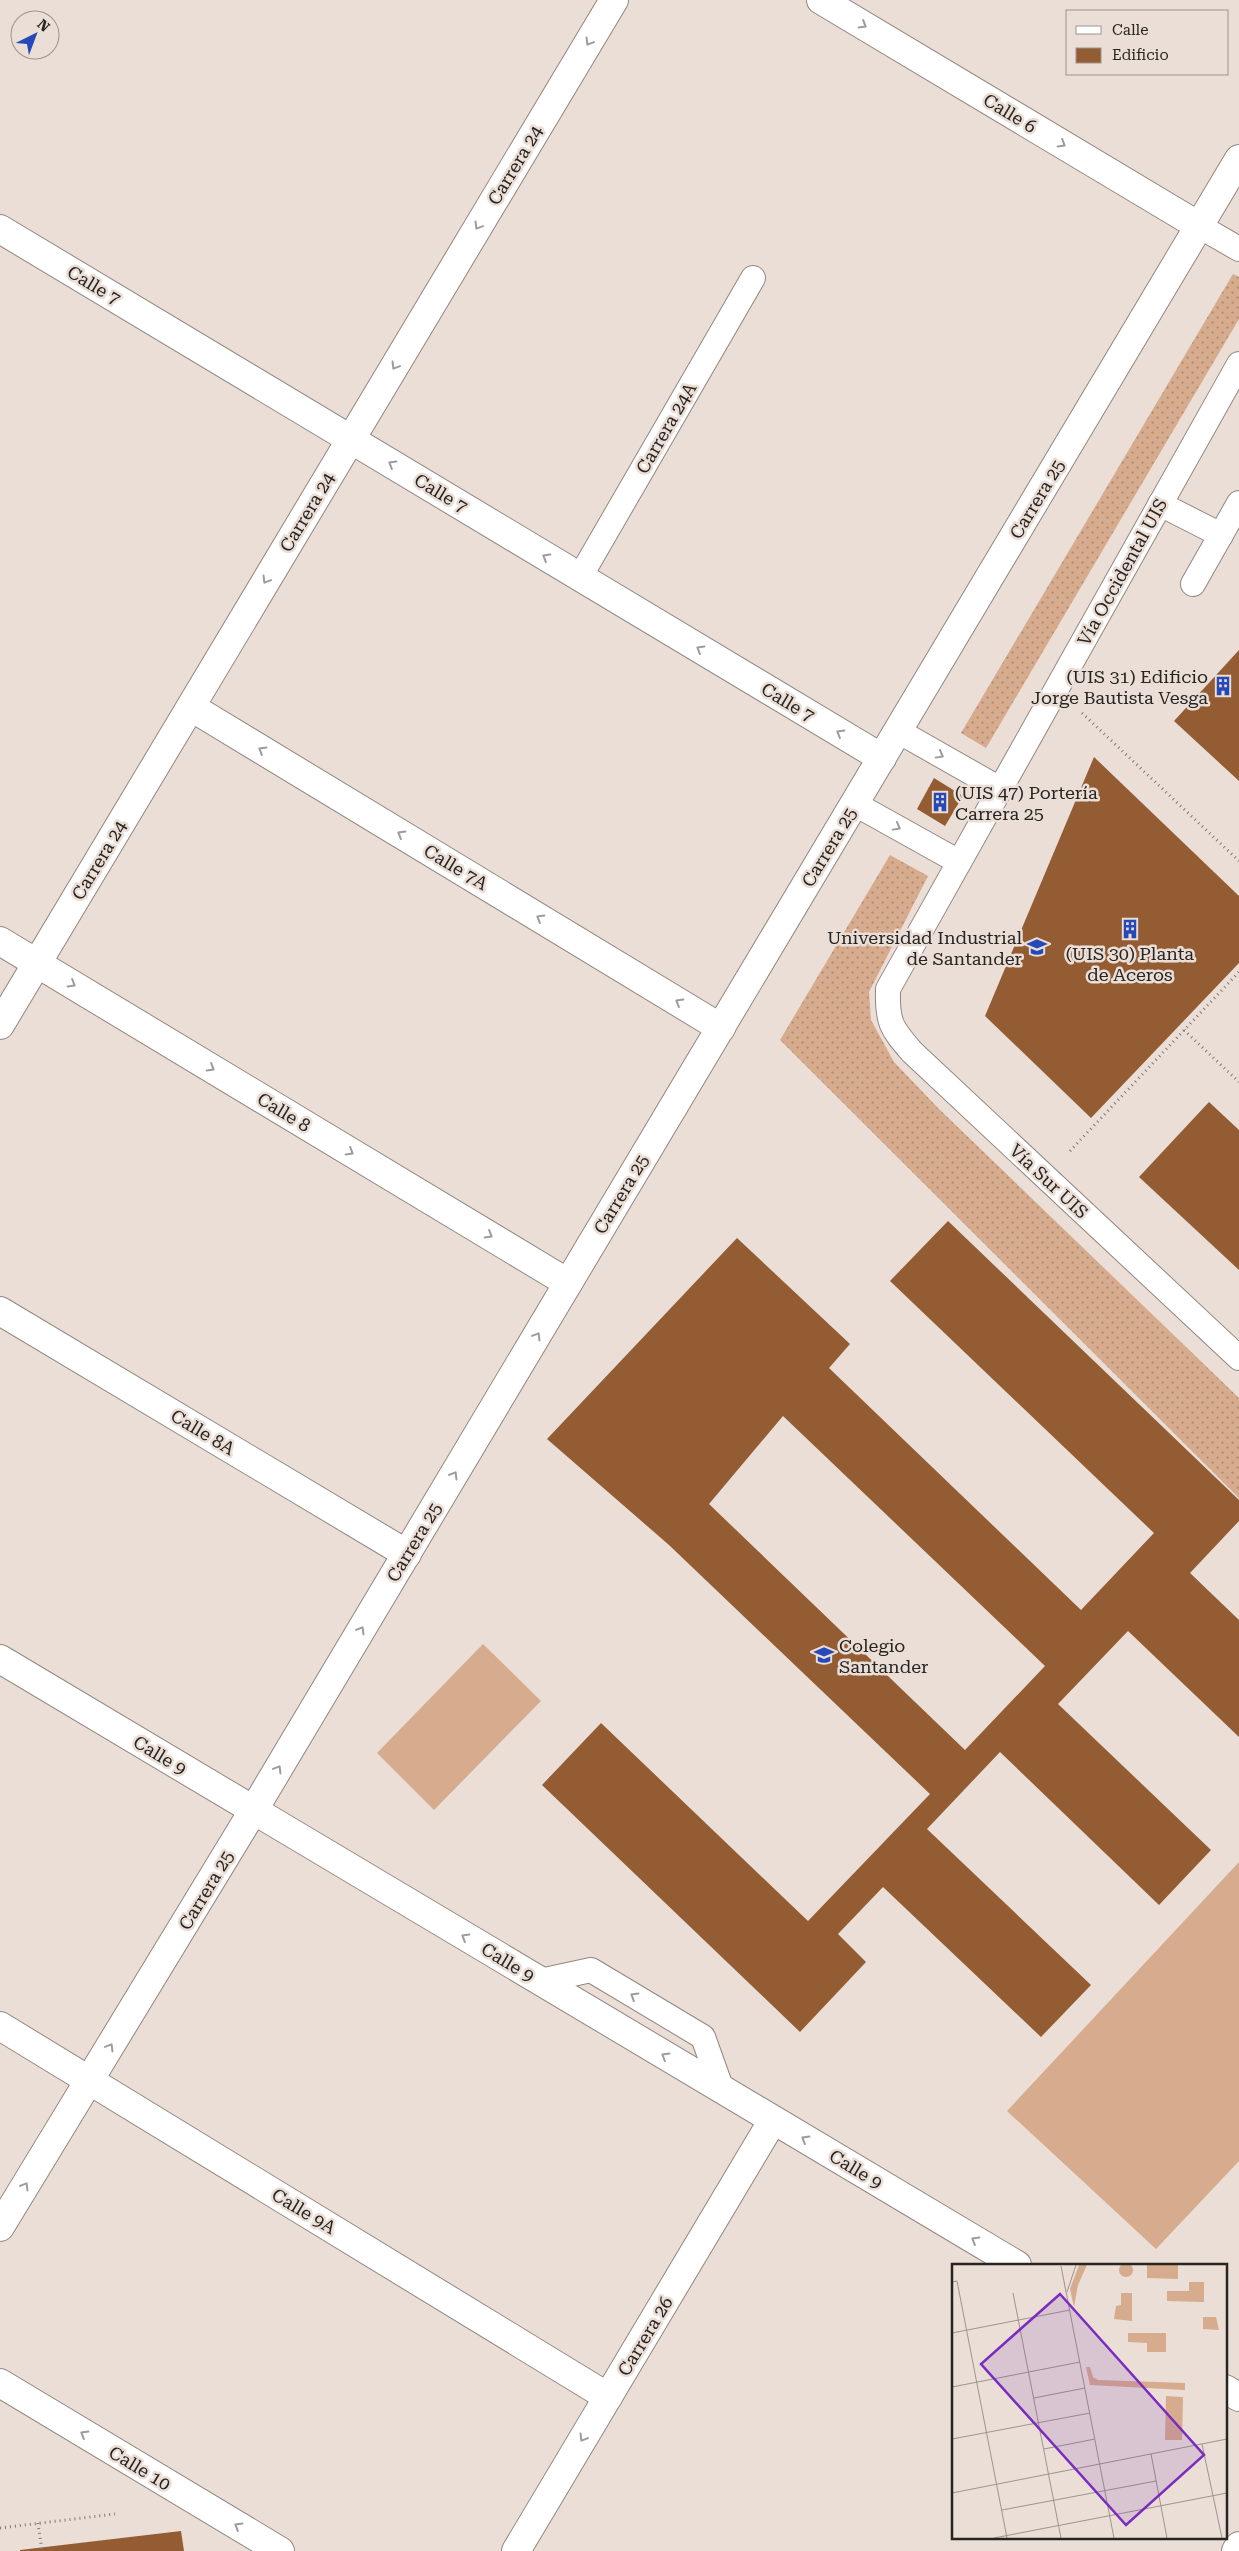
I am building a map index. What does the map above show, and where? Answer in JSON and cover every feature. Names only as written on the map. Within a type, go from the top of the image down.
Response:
[{"type":"street","name":"Carrera 24","points":[[0,1025],[614,0]]},
{"type":"street","name":"Calle 6","points":[[821,0],[1199,226]]},
{"type":"street","name":"Carrera 25","points":[[0,2227],[407,1554],[1239,159]]},
{"type":"street","name":"Calle 7","points":[[0,228],[882,758]]},
{"type":"street","name":"Calle 7A","points":[[191,707],[720,1028]]},
{"type":"street","name":"Calle 8","points":[[0,941],[568,1283]]},
{"type":"street","name":"Calle 8A","points":[[0,1311],[407,1554]]},
{"type":"street","name":"Calle 9","points":[[0,1659],[1015,2264]]},
{"type":"street","name":"Calle 9A","points":[[0,2026],[608,2396]]},
{"type":"street","name":"Carrera 26","points":[[516,2551],[773,2120]]},
{"type":"street","name":"Calle 10","points":[[0,2384],[280,2551]]},
{"type":"street","points":[[1226,2389],[1239,2397]]},
{"type":"street","points":[[1236,2551],[1239,2546]]},
{"type":"lane","points":[[1199,226],[1239,249]]},
{"type":"lane","name":"Carrera 24A","points":[[580,577],[753,278]]},
{"type":"lane","name":"Vía Occidental UIS","points":[[888,989],[1239,364]]},
{"type":"lane","points":[[1193,584],[1239,503]]},
{"type":"lane","points":[[1160,504],[1220,536]]},
{"type":"lane","points":[[898,731],[1000,789]]},
{"type":"lane","points":[[854,804],[959,862]]},
{"type":"lane","name":"Vía Sur UIS","points":[[888,989],[887,1014],[895,1032],[912,1052],[1239,1358]]},
{"type":"lane","points":[[540,1981],[591,1970],[703,2037],[722,2090]]},
{"type":"path","points":[[1056,689],[1239,861]]},
{"type":"path","points":[[1045,1177],[1239,972]]},
{"type":"path","points":[[1184,1030],[1239,1082]]},
{"type":"path","points":[[0,2528],[115,2514]]},
{"type":"path","points":[[38,2523],[42,2551]]},
{"type":"shaded area","points":[[1233,274],[1239,277],[1239,319],[986,748],[961,733]]},
{"type":"shaded area","points":[[890,855],[928,876],[869,992],[871,1020],[894,1062],[939,1109],[1239,1398],[1239,1498],[780,1040]]},
{"type":"shaded area","points":[[483,1644],[541,1701],[434,1810],[377,1753]]},
{"type":"shaded area","points":[[1239,1862],[1239,2161],[1156,2249],[1007,2111]]},
{"type":"building","name":"(UIS 31) Edificio Jorge Bautista Vesga","points":[[1239,650],[1239,781],[1174,721]]},
{"type":"building","name":"(UIS 30) Planta de Aceros","points":[[1094,757],[1239,896],[1239,963],[1091,1118],[985,1016]]},
{"type":"building","name":"(UIS 47) Portería Carrera 25","points":[[934,778],[963,796],[945,826],[917,809]]},
{"type":"building","points":[[1209,1102],[1239,1130],[1239,1270],[1139,1177]]},
{"type":"building","points":[[948,1221],[1239,1500],[1239,1521],[1190,1573],[1239,1620],[1239,1737],[1128,1631],[1058,1704],[1211,1850],[1159,1905],[1000,1752],[927,1829],[1091,1985],[1041,2037],[883,1887],[838,1934],[866,1962],[800,2032],[542,1785],[601,1723],[808,1921],[930,1794],[669,1545],[547,1439],[737,1238],[850,1344],[829,1368],[1081,1610],[1154,1533],[890,1281]],"holes":[[[783,1416],[1045,1666],[965,1750],[709,1504]]]},
{"type":"building","points":[[181,2531],[184,2551],[20,2551],[20,2550]]},
{"type":"place","name":"(UIS 31) Edificio Jorge Bautista Vesga","points":[[1223,686]]},
{"type":"place","name":"(UIS 47) Portería Carrera 25","points":[[940,802]]},
{"type":"place","name":"(UIS 30) Planta de Aceros","points":[[1130,929]]},
{"type":"place","name":"Universidad Industrial de Santander","points":[[1037,947]]},
{"type":"place","name":"Colegio Santander","points":[[824,1655]]}]
